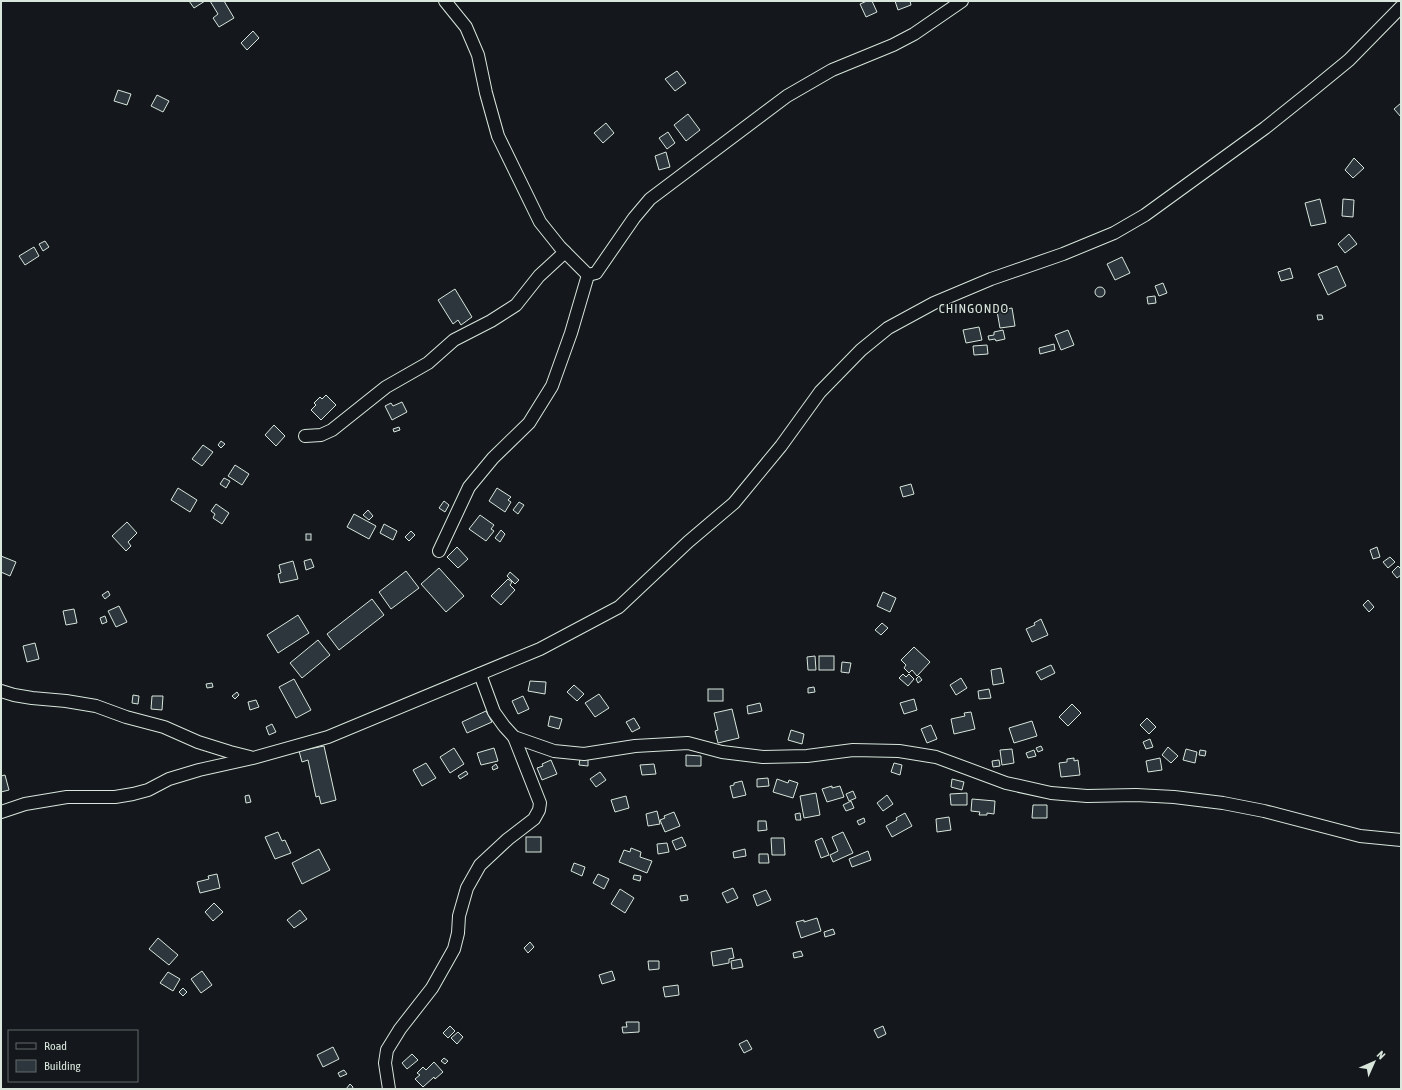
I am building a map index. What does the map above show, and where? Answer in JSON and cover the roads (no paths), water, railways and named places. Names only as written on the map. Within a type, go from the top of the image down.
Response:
[{"type":"street","points":[[446,1],[466,27],[478,55],[486,93],[498,136],[540,222],[565,252],[588,275]]},
{"type":"street","points":[[588,275],[596,273],[634,218],[650,199],[770,108],[787,96],[832,70],[893,45],[914,34],[962,1]]},
{"type":"street","points":[[1,812],[25,804],[67,797],[133,794],[148,790],[169,779],[199,770],[253,758],[328,737],[540,649],[619,607],[688,542],[734,503],[781,446],[820,392],[861,350],[888,328],[934,303],[991,279],[1070,251],[1114,233],[1146,215],[1305,97],[1349,60],[1401,7]]},
{"type":"street","points":[[305,436],[321,435],[332,430],[386,387],[428,363],[454,340],[516,305],[539,276],[565,252]]},
{"type":"street","points":[[439,551],[469,487],[493,458],[529,422],[552,386],[571,333],[588,275]]},
{"type":"street","points":[[389,1089],[384,1063],[387,1050],[400,1030],[432,988],[454,949],[458,933],[459,916],[467,888],[480,865],[508,839],[534,819],[539,810],[540,804],[514,737],[494,712],[480,674]]},
{"type":"street","points":[[1,691],[32,698],[66,701],[96,706],[126,717],[164,727],[198,742],[253,758]]},
{"type":"street","points":[[514,737],[554,750],[584,754],[635,746],[688,743],[722,752],[763,757],[807,756],[853,750],[900,751],[936,757],[1006,783],[1051,792],[1087,796],[1136,795],[1174,797],[1223,803],[1264,811],[1360,836],[1401,840]]},
{"type":"district","name":"CHINGONDO","points":[[974,308]]}]
